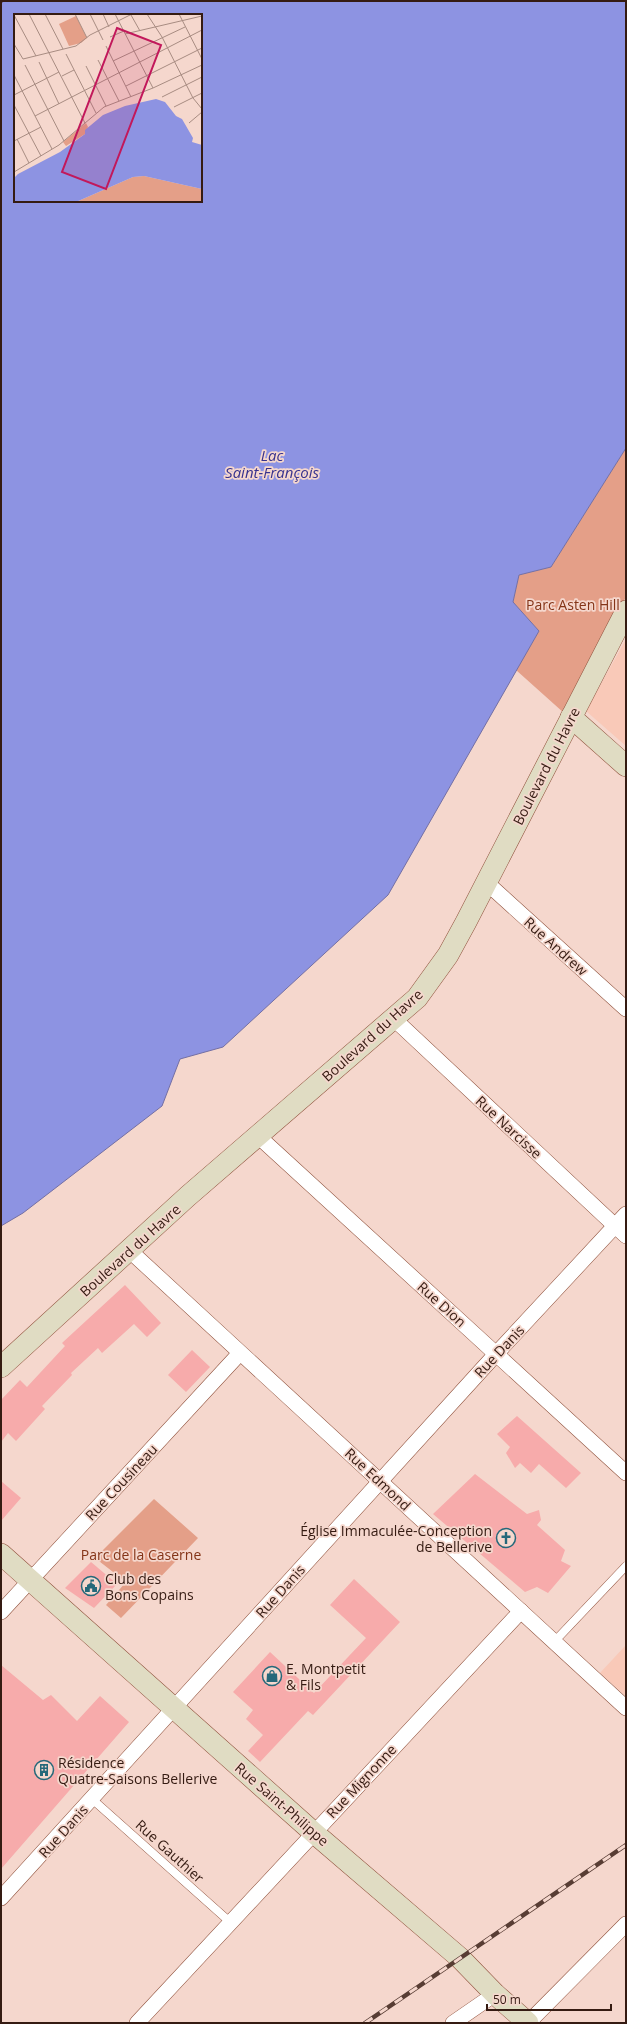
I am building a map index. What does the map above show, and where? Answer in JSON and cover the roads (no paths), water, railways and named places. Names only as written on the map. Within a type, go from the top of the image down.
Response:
[{"type":"street","name":"Boulevard du Havre","points":[[1,1367],[129,1250],[393,1018],[418,998],[448,955],[487,883],[626,611]]},
{"type":"street","points":[[571,716],[626,766]]},
{"type":"street","name":"Rue Andrew","points":[[487,883],[626,1008]]},
{"type":"street","name":"Rue Narcisse","points":[[393,1018],[621,1231]]},
{"type":"street","name":"Rue Dion","points":[[258,1136],[626,1473]]},
{"type":"street","name":"Rue Danis","points":[[1,1898],[496,1354],[621,1231],[626,1214]]},
{"type":"street","name":"Rue Edmond","points":[[129,1250],[626,1708]]},
{"type":"street","name":"Rue Cousineau","points":[[1,1612],[240,1352]]},
{"type":"street","name":"Rue Saint-Philippe","points":[[1,1554],[313,1832],[460,1958],[495,1994],[528,2023]]},
{"type":"street","name":"Rue Mignonne","points":[[137,2023],[313,1832],[521,1611]]},
{"type":"street","points":[[528,2023],[626,1924]]},
{"type":"street","points":[[453,2023],[495,1994]]},
{"type":"lane","points":[[554,1642],[626,1566]]},
{"type":"lane","name":"Rue Gauthier","points":[[92,1799],[230,1922]]},
{"type":"water","name":"Lac Saint-François","points":[[4,1],[626,1],[626,448],[551,567],[519,575],[513,602],[539,631],[388,895],[223,1047],[180,1059],[162,1106],[23,1213],[1,1226],[1,4]]},
{"type":"railway","points":[[365,2023],[626,1845]]},
{"type":"place","name":"Église Immaculée-Conception de Bellerive","points":[[506,1538]]},
{"type":"place","name":"Club des Bons Copains","points":[[91,1586]]},
{"type":"place","name":"E. Montpetit & Fils","points":[[272,1676]]},
{"type":"place","name":"Résidence Quatre-Saisons Bellerive","points":[[44,1770]]},
{"type":"park label","name":"Parc Asten Hill","points":[[573,604]]},
{"type":"park label","name":"Parc de la Caserne","points":[[141,1554]]}]
